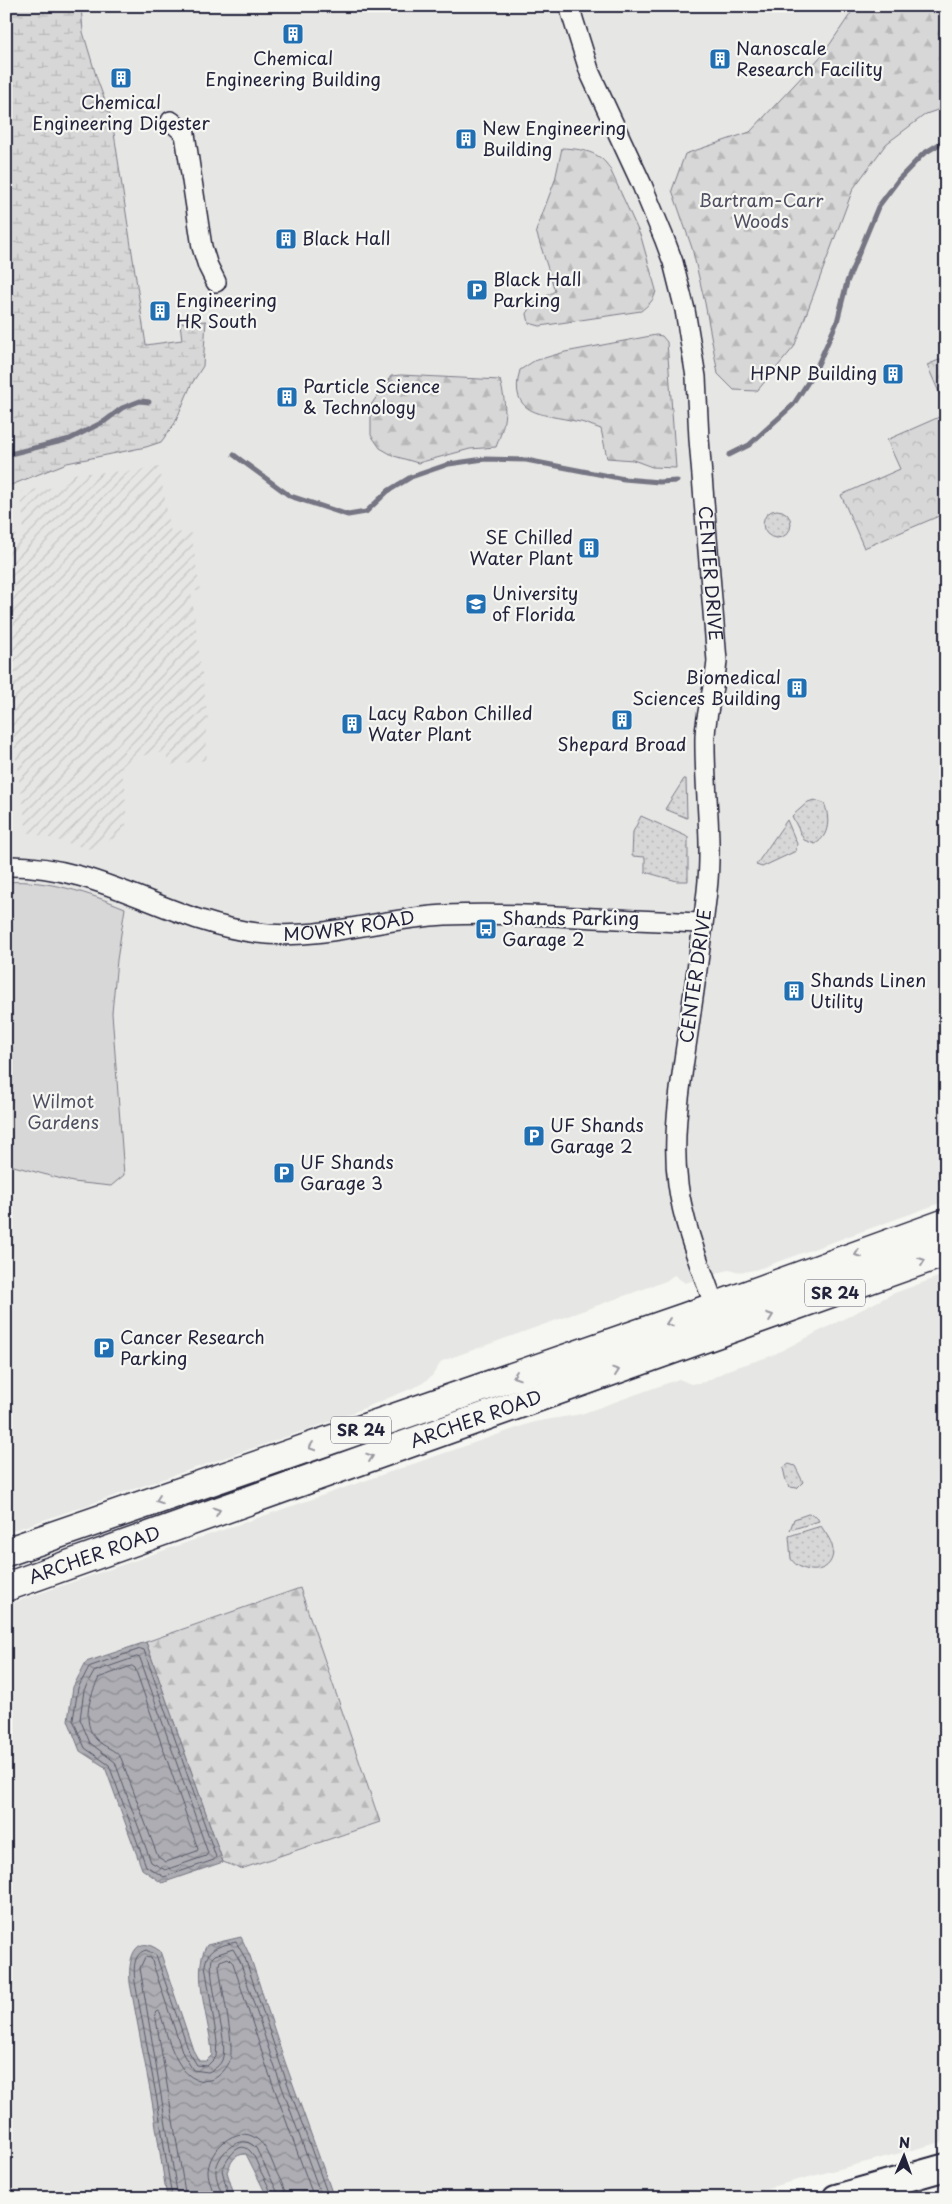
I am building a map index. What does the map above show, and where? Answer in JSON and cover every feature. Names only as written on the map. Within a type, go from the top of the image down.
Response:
[{"type":"main road","name":"ARCHER ROAD","points":[[6,1552],[715,1306],[946,1222]]},
{"type":"main road","name":"ARCHER ROAD","points":[[6,1587],[724,1333],[946,1252]]},
{"type":"main road","points":[[836,2198],[946,2167]]},
{"type":"street","name":"CENTER DRIVE","points":[[569,6],[593,81],[642,185],[673,262],[686,316],[694,367],[717,661],[716,682],[707,715],[705,735],[710,852],[707,891],[677,1108],[676,1155],[678,1184],[683,1212],[724,1333]]},
{"type":"street","points":[[170,121],[185,134],[202,247],[216,282]]},
{"type":"street","name":"MOWRY ROAD","points":[[6,866],[25,866],[71,872],[199,919],[257,933],[284,935],[312,934],[443,915],[486,914],[702,923]]},
{"type":"shaded area","name":"University of Florida","points":[[6,6],[946,6],[946,1201],[755,1270],[743,1272],[728,1270],[685,1283],[674,1275],[666,1281],[442,1361],[432,1376],[420,1385],[335,1420],[6,1533]]},
{"type":"shaded area","points":[[159,467],[171,533],[191,532],[200,591],[191,591],[208,719],[205,738],[207,760],[168,765],[166,752],[133,757],[122,774],[126,791],[126,831],[118,838],[101,841],[97,851],[27,832],[6,691],[6,536],[24,534],[21,491],[58,487],[69,474],[127,471]]},
{"type":"shaded area","points":[[946,1274],[946,2141],[729,2198],[6,2198],[6,1605],[534,1422],[581,1414],[679,1379],[691,1384],[705,1382],[728,1370],[771,1356],[892,1294]]},
{"type":"green space","points":[[6,6],[81,6],[83,32],[112,120],[146,345],[182,340],[180,323],[206,321],[203,366],[191,385],[175,423],[161,442],[146,447],[67,463],[6,487]]},
{"type":"green space","name":"Bartram-Carr Woods","points":[[850,6],[946,6],[946,107],[926,114],[886,144],[853,189],[794,347],[757,391],[734,390],[718,374],[705,303],[692,248],[672,190],[685,154],[750,132],[824,53],[851,13]]},
{"type":"green space","points":[[562,148],[589,152],[601,158],[610,169],[641,237],[656,290],[653,299],[641,311],[540,326],[529,323],[527,314],[529,306],[555,291],[536,231],[555,180]]},
{"type":"green space","points":[[656,335],[662,336],[667,342],[676,468],[652,467],[633,460],[607,458],[601,429],[582,422],[552,417],[531,410],[524,405],[519,396],[517,385],[520,370],[534,361],[565,352]]},
{"type":"green space","points":[[946,357],[946,408],[927,365]]},
{"type":"green space","points":[[391,376],[500,380],[505,413],[496,447],[470,449],[418,463],[394,456],[380,448],[371,435],[371,405]]},
{"type":"green space","points":[[946,414],[946,513],[864,548],[841,495],[900,469],[887,440]]},
{"type":"green space","points":[[777,510],[787,514],[791,524],[787,534],[777,538],[767,534],[763,524],[767,514]]},
{"type":"green space","points":[[684,779],[686,779],[687,818],[665,809]]},
{"type":"green space","points":[[814,800],[824,803],[828,820],[824,836],[815,844],[804,840],[792,816],[808,802]]},
{"type":"green space","points":[[641,816],[688,837],[688,881],[677,881],[645,872],[645,857],[632,856],[633,832]]},
{"type":"green space","points":[[787,820],[797,844],[796,851],[762,867],[756,865]]},
{"type":"green space","name":"Wilmot Gardens","points":[[6,882],[37,883],[67,888],[125,908],[117,960],[112,1013],[124,1175],[111,1186],[73,1182],[6,1164]]},
{"type":"green space","points":[[789,1464],[795,1466],[803,1482],[797,1488],[790,1487],[786,1481],[783,1468]]},
{"type":"green space","points":[[808,1514],[816,1516],[819,1521],[790,1530],[794,1519]]},
{"type":"green space","points":[[821,1526],[832,1545],[831,1560],[822,1569],[808,1570],[802,1568],[791,1559],[789,1536]]},
{"type":"green space","points":[[300,1588],[380,1822],[241,1869],[223,1862],[146,1642]]},
{"type":"water","points":[[146,1642],[223,1862],[162,1883],[142,1869],[105,1767],[80,1751],[68,1720],[73,1687],[86,1662]]},
{"type":"water","points":[[241,1937],[250,1956],[285,2062],[334,2198],[268,2198],[246,2154],[242,2154],[236,2157],[227,2172],[235,2198],[167,2198],[152,2101],[130,1983],[131,1958],[138,1947],[144,1945],[151,1946],[160,1951],[193,2050],[199,2061],[206,2061],[212,2055],[201,1983],[200,1969],[202,1956],[207,1945]]},
{"type":"waterway","points":[[729,455],[749,445],[793,405],[814,373],[837,322],[847,282],[878,207],[899,179],[923,154],[946,140]]},
{"type":"waterway","points":[[6,455],[70,439],[105,421],[122,408],[140,401],[149,402]]},
{"type":"waterway","points":[[234,455],[290,496],[348,515],[366,512],[388,491],[411,477],[449,464],[484,459],[526,460],[624,479],[659,482],[677,481]]},
{"type":"place","name":"Chemical Engineering Building","points":[[293,34]]},
{"type":"place","name":"Nanoscale Research Facility","points":[[720,59]]},
{"type":"place","name":"Chemical Engineering Digester","points":[[121,78]]},
{"type":"place","name":"New Engineering Building","points":[[466,139]]},
{"type":"place","name":"Black Hall","points":[[286,239]]},
{"type":"place","name":"Black Hall Parking","points":[[477,290]]},
{"type":"place","name":"Engineering HR South","points":[[160,311]]},
{"type":"place","name":"HPNP Building","points":[[893,374]]},
{"type":"place","name":"Particle Science & Technology","points":[[287,397]]},
{"type":"place","name":"SE Chilled Water Plant","points":[[589,548]]},
{"type":"place","name":"University of Florida","points":[[476,604]]},
{"type":"place","name":"Biomedical Sciences Building","points":[[797,688]]},
{"type":"place","name":"Shepard Broad","points":[[622,720]]},
{"type":"place","name":"Lacy Rabon Chilled Water Plant","points":[[352,724]]},
{"type":"place","name":"Shands Parking Garage 2","points":[[486,929]]},
{"type":"place","name":"Shands Linen Utility","points":[[794,991]]},
{"type":"place","name":"UF Shands Garage 2","points":[[534,1136]]},
{"type":"place","name":"UF Shands Garage 3","points":[[284,1173]]},
{"type":"place","name":"Cancer Research Parking","points":[[104,1348]]}]
